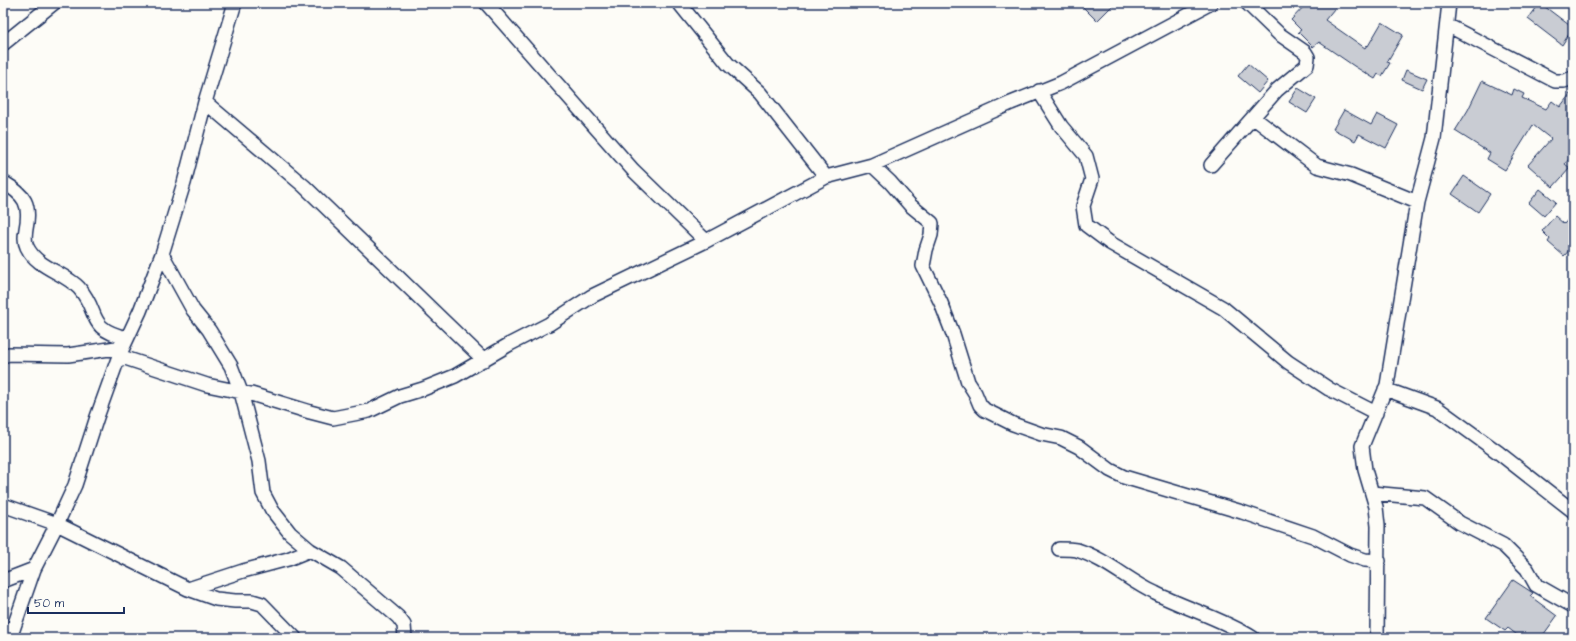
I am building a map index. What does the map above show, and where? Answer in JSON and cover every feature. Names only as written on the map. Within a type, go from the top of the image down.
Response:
[{"type":"street","points":[[3,44],[54,3]]},
{"type":"street","points":[[10,638],[34,569],[58,524],[75,485],[96,417],[123,347],[140,311],[162,254],[184,183],[205,102],[235,3]]},
{"type":"street","points":[[486,3],[633,170],[706,241]]},
{"type":"street","points":[[679,3],[728,64],[760,93],[826,177]]},
{"type":"street","points":[[3,356],[9,354],[68,356],[123,347],[207,385],[241,392],[310,412],[334,418],[369,411],[400,396],[423,389],[455,376],[510,344],[549,324],[592,296],[706,241],[826,177],[872,165],[1039,92],[1061,82],[1211,3]]},
{"type":"street","points":[[1211,165],[1254,118],[1277,90],[1307,65],[1308,57],[1305,52],[1279,34],[1247,3]]},
{"type":"street","points":[[1377,638],[1379,561],[1378,526],[1376,507],[1365,470],[1362,446],[1385,389],[1417,202],[1434,138],[1449,3]]},
{"type":"street","points":[[1447,25],[1555,81],[1573,78]]},
{"type":"street","points":[[1039,92],[1061,126],[1086,156],[1092,180],[1083,206],[1086,225],[1110,243],[1223,308],[1288,362],[1329,389],[1376,413]]},
{"type":"street","points":[[205,102],[304,186],[484,360]]},
{"type":"street","points":[[1254,118],[1317,166],[1352,175],[1417,202]]},
{"type":"street","points":[[872,165],[890,182],[910,205],[932,223],[931,235],[923,266],[941,303],[953,334],[968,382],[980,405],[985,410],[1013,424],[1041,434],[1061,438],[1080,447],[1110,470],[1124,477],[1242,512],[1313,536],[1350,555],[1365,560],[1379,561]]},
{"type":"street","points":[[3,182],[25,200],[29,213],[24,238],[26,246],[32,255],[46,267],[67,279],[78,288],[85,297],[98,324],[116,335],[123,347]]},
{"type":"street","points":[[162,254],[193,310],[209,330],[231,366],[241,392],[259,461],[263,493],[272,510],[290,533],[310,550],[341,568],[398,617],[404,625],[405,638]]},
{"type":"street","points":[[1385,389],[1437,408],[1499,453],[1573,511]]},
{"type":"street","points":[[1372,493],[1425,498],[1460,523],[1503,545],[1527,569],[1536,585],[1573,606]]},
{"type":"street","points":[[3,505],[58,524],[188,589],[216,599],[252,601],[262,604],[295,638]]},
{"type":"street","points":[[1059,549],[1077,550],[1095,558],[1113,567],[1146,589],[1173,602],[1227,623],[1253,638]]},
{"type":"street","points":[[188,589],[243,571],[288,559],[310,550]]},
{"type":"street","points":[[3,581],[34,569]]},
{"type":"building","points":[[1079,3],[1115,3],[1097,21]]},
{"type":"building","points":[[1307,3],[1339,3],[1325,20],[1365,48],[1367,45],[1368,46],[1382,22],[1403,35],[1387,62],[1390,63],[1382,76],[1378,74],[1375,79],[1319,42],[1313,47],[1298,32],[1301,30],[1291,20]]},
{"type":"building","points":[[1540,3],[1573,28],[1562,45],[1528,19]]},
{"type":"building","points":[[1248,64],[1268,81],[1258,93],[1238,76]]},
{"type":"building","points":[[1406,70],[1427,79],[1422,89],[1402,80]]},
{"type":"building","points":[[1482,81],[1512,95],[1514,89],[1524,94],[1522,98],[1546,109],[1552,101],[1560,107],[1573,90],[1573,154],[1565,164],[1570,168],[1553,187],[1528,165],[1551,139],[1533,125],[1505,170],[1487,159],[1490,153],[1455,131],[1468,110]]},
{"type":"building","points":[[1298,88],[1316,99],[1307,113],[1289,102]]},
{"type":"building","points":[[1344,110],[1371,125],[1377,114],[1398,125],[1386,148],[1359,134],[1355,141],[1333,129]]},
{"type":"building","points":[[1464,176],[1490,194],[1478,212],[1452,194]]},
{"type":"building","points":[[1540,189],[1556,202],[1544,216],[1529,203]]},
{"type":"building","points":[[1573,214],[1573,246],[1564,256],[1548,242],[1550,239],[1542,231],[1555,216],[1564,224]]},
{"type":"building","points":[[1513,580],[1533,593],[1530,596],[1557,616],[1541,638],[1521,638],[1508,628],[1505,631],[1486,618]]}]
